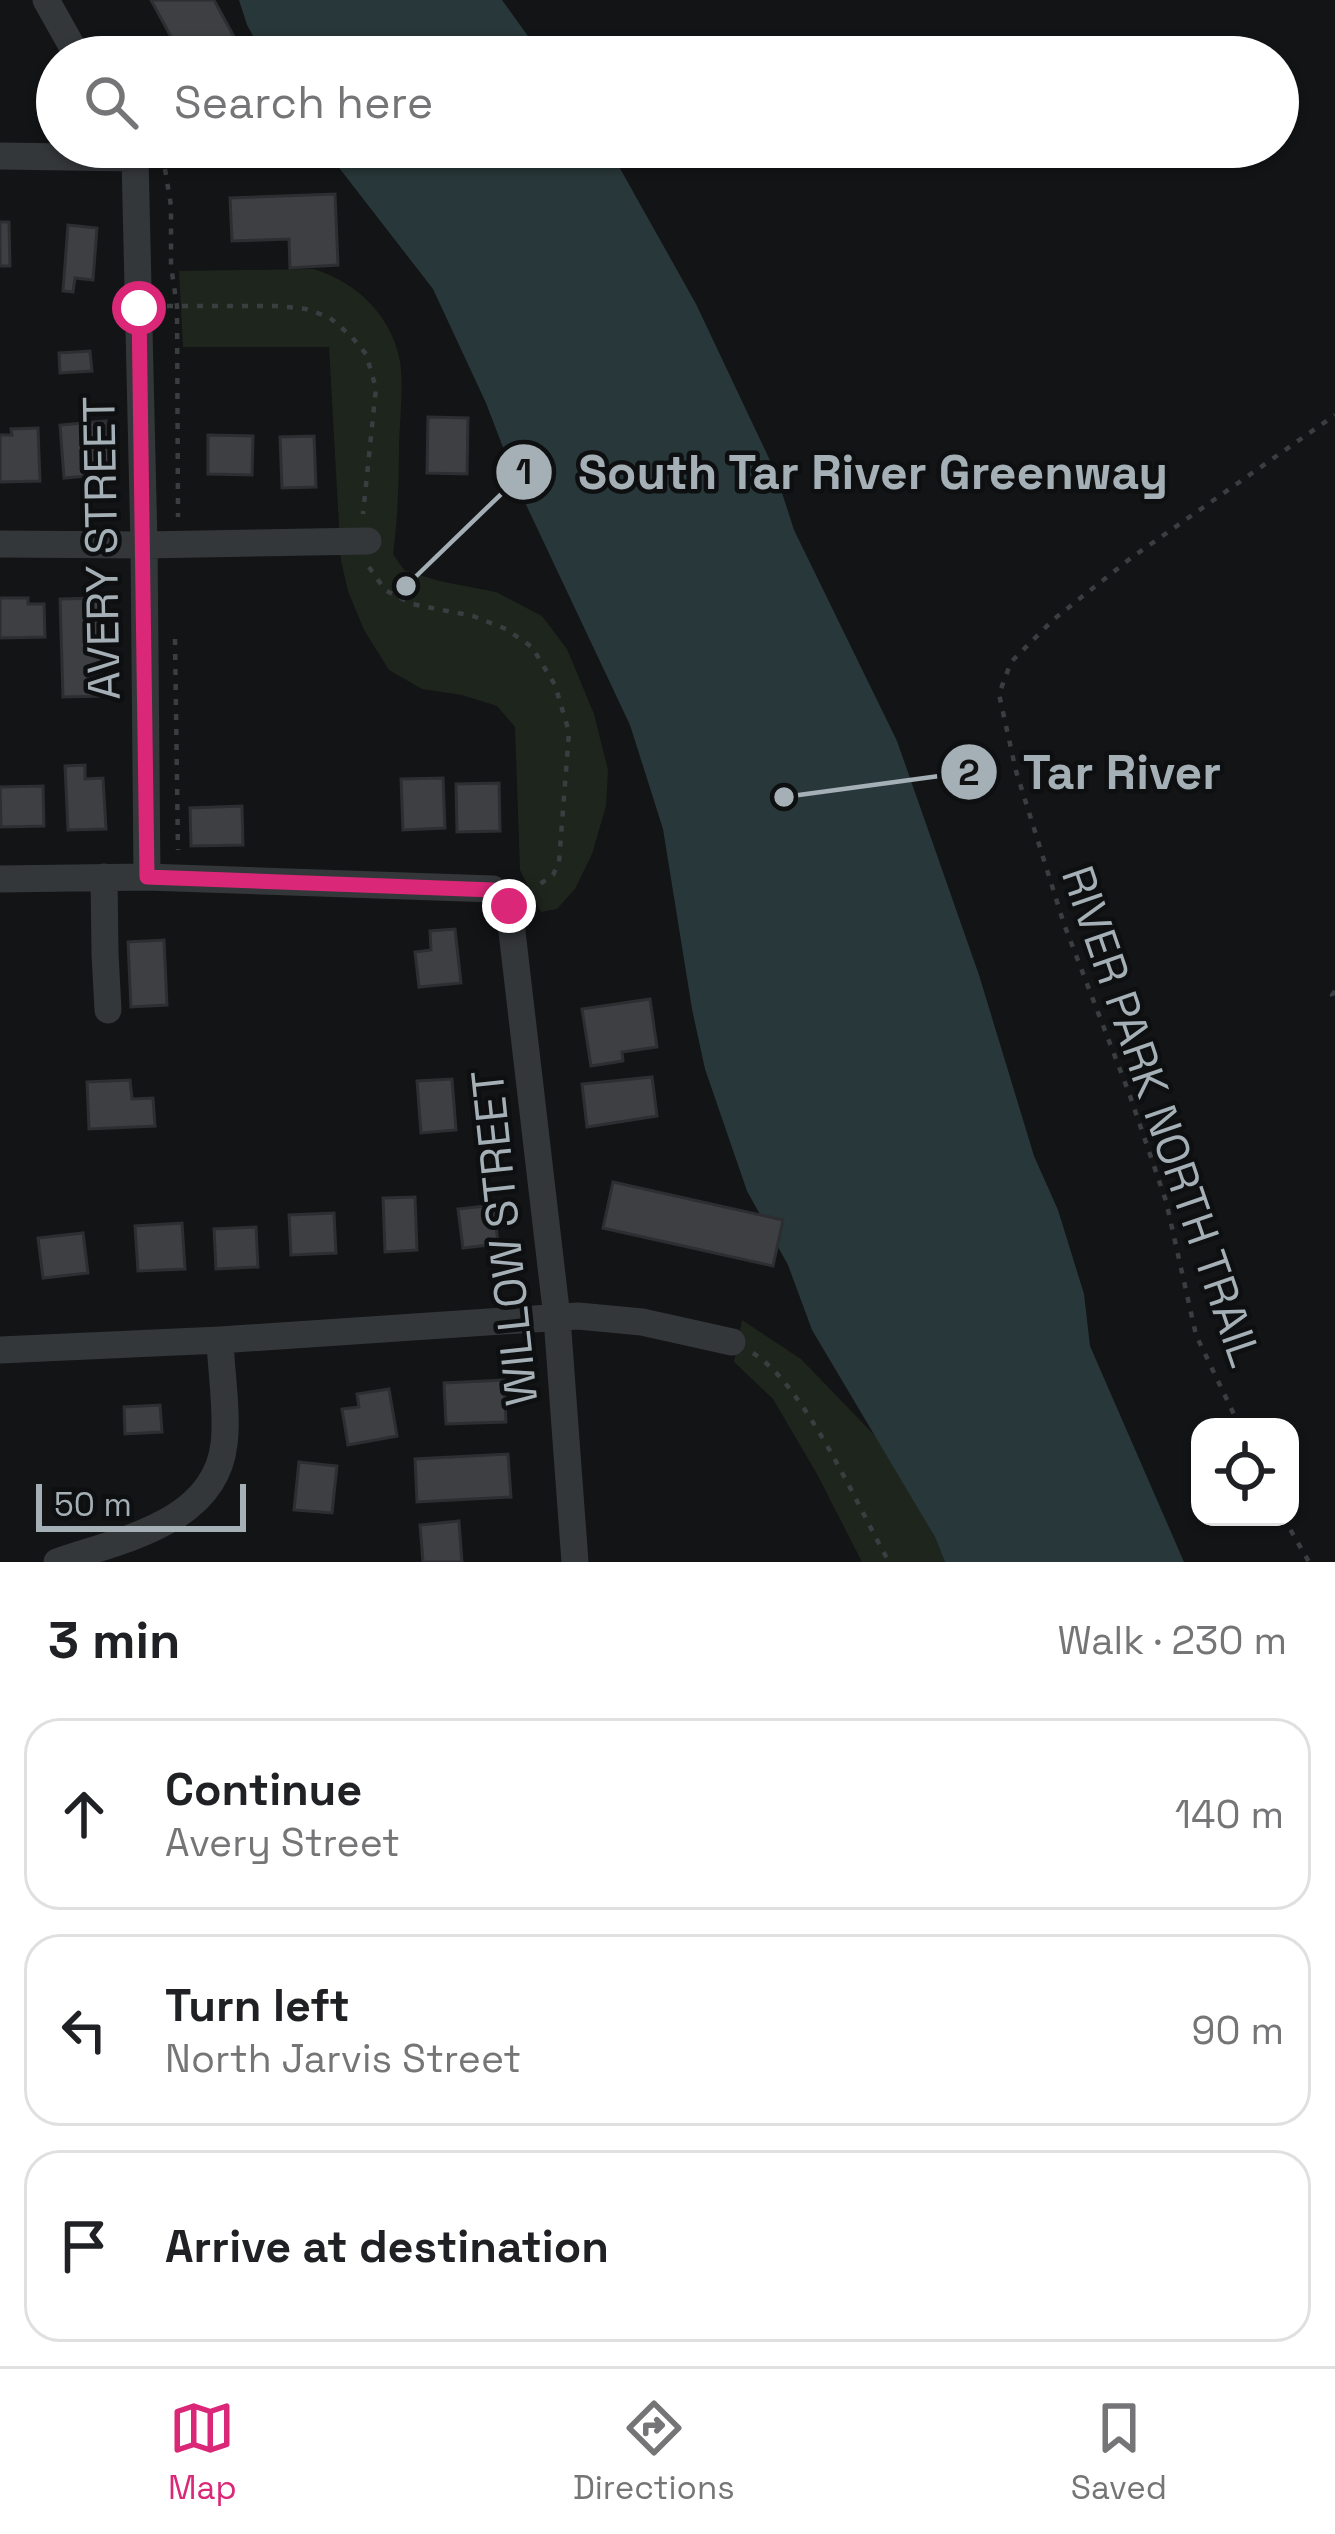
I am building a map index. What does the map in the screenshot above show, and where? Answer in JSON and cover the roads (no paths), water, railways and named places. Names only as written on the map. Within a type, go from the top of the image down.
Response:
[{"type":"street","points":[[46,0],[66,36]]},
{"type":"street","points":[[0,156],[36,156]]},
{"type":"street","name":"AVERY STREET","points":[[142,168],[147,877]]},
{"type":"street","points":[[0,544],[368,541]]},
{"type":"street","points":[[104,877],[108,1010]]},
{"type":"street","points":[[0,879],[147,877]]},
{"type":"street","name":"WILLOW STREET","points":[[147,877],[493,890],[516,900],[557,1318],[575,1562]]},
{"type":"street","points":[[0,1350],[578,1316],[642,1322],[732,1342]]},
{"type":"street","points":[[56,1562],[175,1518],[208,1492],[224,1447],[220,1340]]},
{"type":"place","name":"South Tar River Greenway","points":[[406,586]]},
{"type":"place","name":"Tar River","points":[[784,797]]}]
